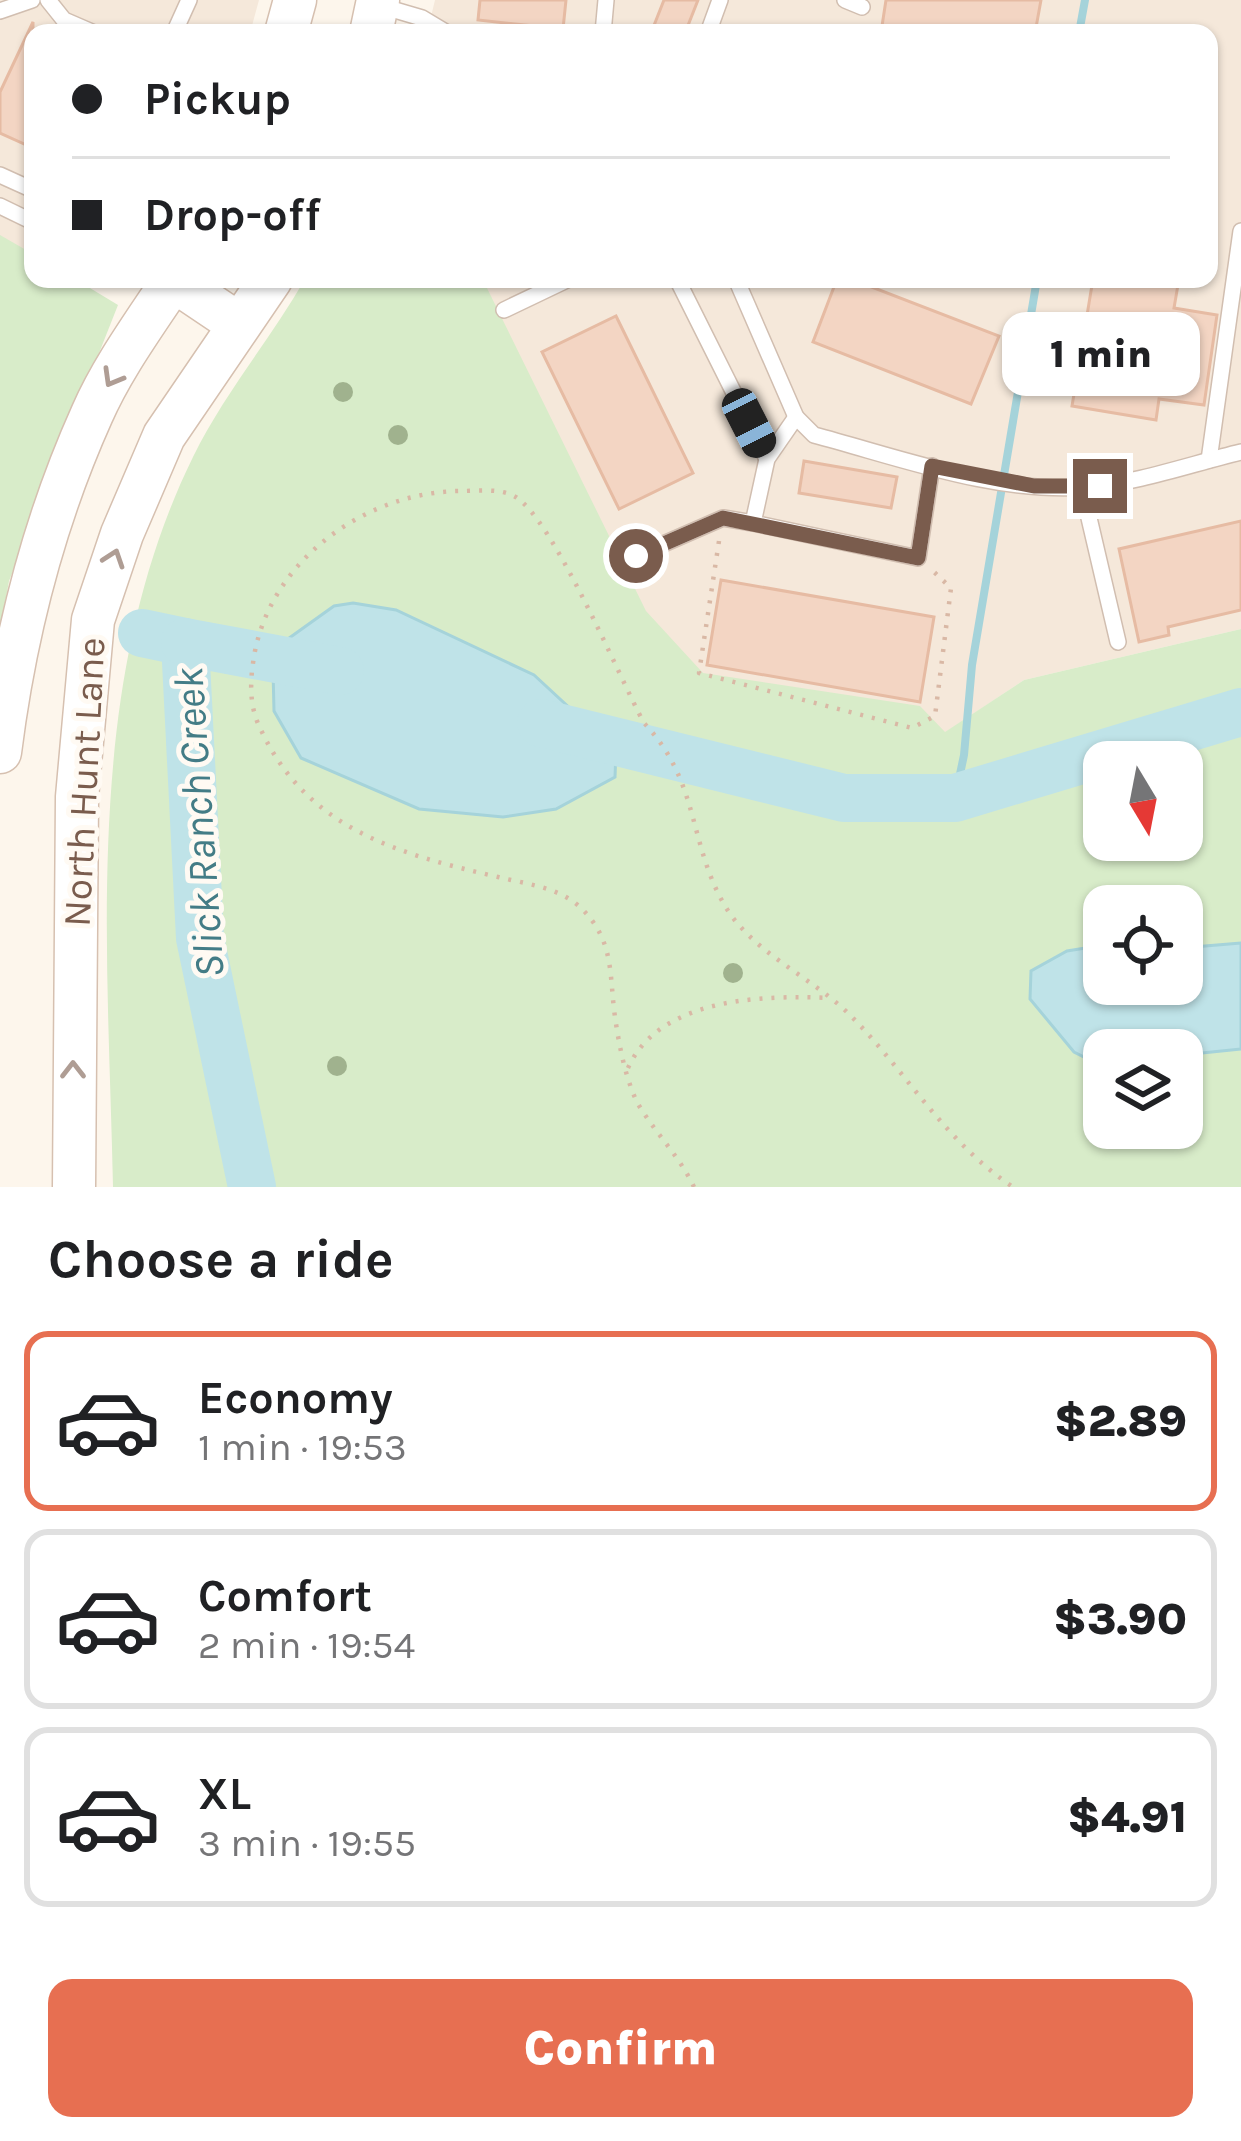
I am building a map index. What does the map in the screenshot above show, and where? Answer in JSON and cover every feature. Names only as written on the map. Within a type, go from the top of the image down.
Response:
[{"type":"main road","name":"North Hunt Lane","points":[[0,752],[20,620],[40,546],[93,410],[167,288]]},
{"type":"main road","points":[[184,288],[237,323]]},
{"type":"main road","name":"North Hunt Lane","points":[[74,1187],[77,797],[93,620],[122,534],[164,436],[265,288]]},
{"type":"lane","points":[[0,11],[32,0]]},
{"type":"lane","points":[[48,0],[73,24]]},
{"type":"lane","points":[[845,0],[862,7]]},
{"type":"lane","points":[[375,12],[422,18],[432,24]]},
{"type":"lane","points":[[1209,460],[1241,231]]},
{"type":"lane","points":[[504,310],[547,288]]},
{"type":"lane","points":[[682,288],[767,459]]},
{"type":"lane","points":[[740,288],[796,417],[814,435],[974,476],[1082,488],[1241,452]]},
{"type":"lane","points":[[753,523],[767,459],[796,417]]},
{"type":"lane","points":[[636,556],[723,518],[918,558],[932,466]]},
{"type":"lane","points":[[1082,488],[1118,642]]},
{"type":"path","points":[[694,1187],[682,1162],[642,1112],[615,1015],[610,952],[580,907],[546,889],[423,859],[333,820],[260,730],[251,704],[253,664],[264,621],[285,578],[327,537],[401,498],[500,491],[528,507],[566,563],[644,722],[664,743],[681,774],[710,872],[731,916],[748,935],[831,998],[966,1151],[1013,1187]]},
{"type":"path","points":[[723,518],[699,674],[912,728],[935,716],[951,588],[918,558]]},
{"type":"path","points":[[628,1068],[646,1040],[690,1014],[770,998],[831,998]]},
{"type":"shaded area","points":[[0,0],[259,0],[252,24],[24,24],[24,262],[0,251]]},
{"type":"shaded area","points":[[435,0],[1241,0],[1241,629],[1024,680],[907,758],[648,683],[338,288],[1218,288],[1218,24],[429,24]]},
{"type":"green space","points":[[0,235],[24,249],[24,288],[90,288],[118,305],[9,581],[0,630]]},
{"type":"green space","points":[[300,288],[487,288],[646,611],[703,673],[920,706],[945,732],[1024,680],[1241,629],[1241,1187],[113,1187],[107,909],[118,723],[133,632],[157,543],[193,457]]},
{"type":"water","points":[[353,603],[396,610],[534,675],[616,751],[615,777],[556,809],[503,817],[419,809],[301,758],[274,711],[273,670],[285,641],[334,606]]},
{"type":"water","points":[[1241,943],[1241,1049],[1203,1053],[1203,1029],[1083,1029],[1083,1056],[1030,999],[1031,971],[1067,951],[1083,948],[1083,1005],[1203,1005],[1203,946]]},
{"type":"building","points":[[480,0],[566,0],[564,24],[478,20]]},
{"type":"building","points":[[664,0],[698,0],[689,24],[655,24]]},
{"type":"building","points":[[886,0],[1041,0],[1037,24],[882,24]]},
{"type":"building","points":[[24,41],[24,144],[0,133],[0,92]]},
{"type":"building","points":[[834,288],[874,288],[999,336],[971,404],[813,342]]},
{"type":"building","points":[[1092,288],[1177,288],[1174,308],[1217,315],[1204,405],[1159,399],[1156,420],[1072,406]]},
{"type":"building","points":[[616,316],[693,473],[619,509],[542,352]]},
{"type":"building","points":[[804,461],[897,477],[891,508],[799,493]]},
{"type":"building","points":[[1241,521],[1241,610],[1168,627],[1169,635],[1139,642],[1119,549]]},
{"type":"building","points":[[721,580],[934,617],[920,702],[707,665]]},
{"type":"waterway","points":[[1081,24],[1085,0]]},
{"type":"waterway","points":[[955,798],[972,665],[1035,288]]},
{"type":"waterway","name":"Slick Ranch Creek","points":[[142,633],[185,642],[200,938],[252,1187]]},
{"type":"waterway","points":[[185,642],[340,671]]},
{"type":"waterway","points":[[541,723],[844,798],[955,798],[1241,712]]},
{"type":"route","points":[[636,556],[723,518],[918,558],[932,466],[1034,486],[1100,486]]}]
